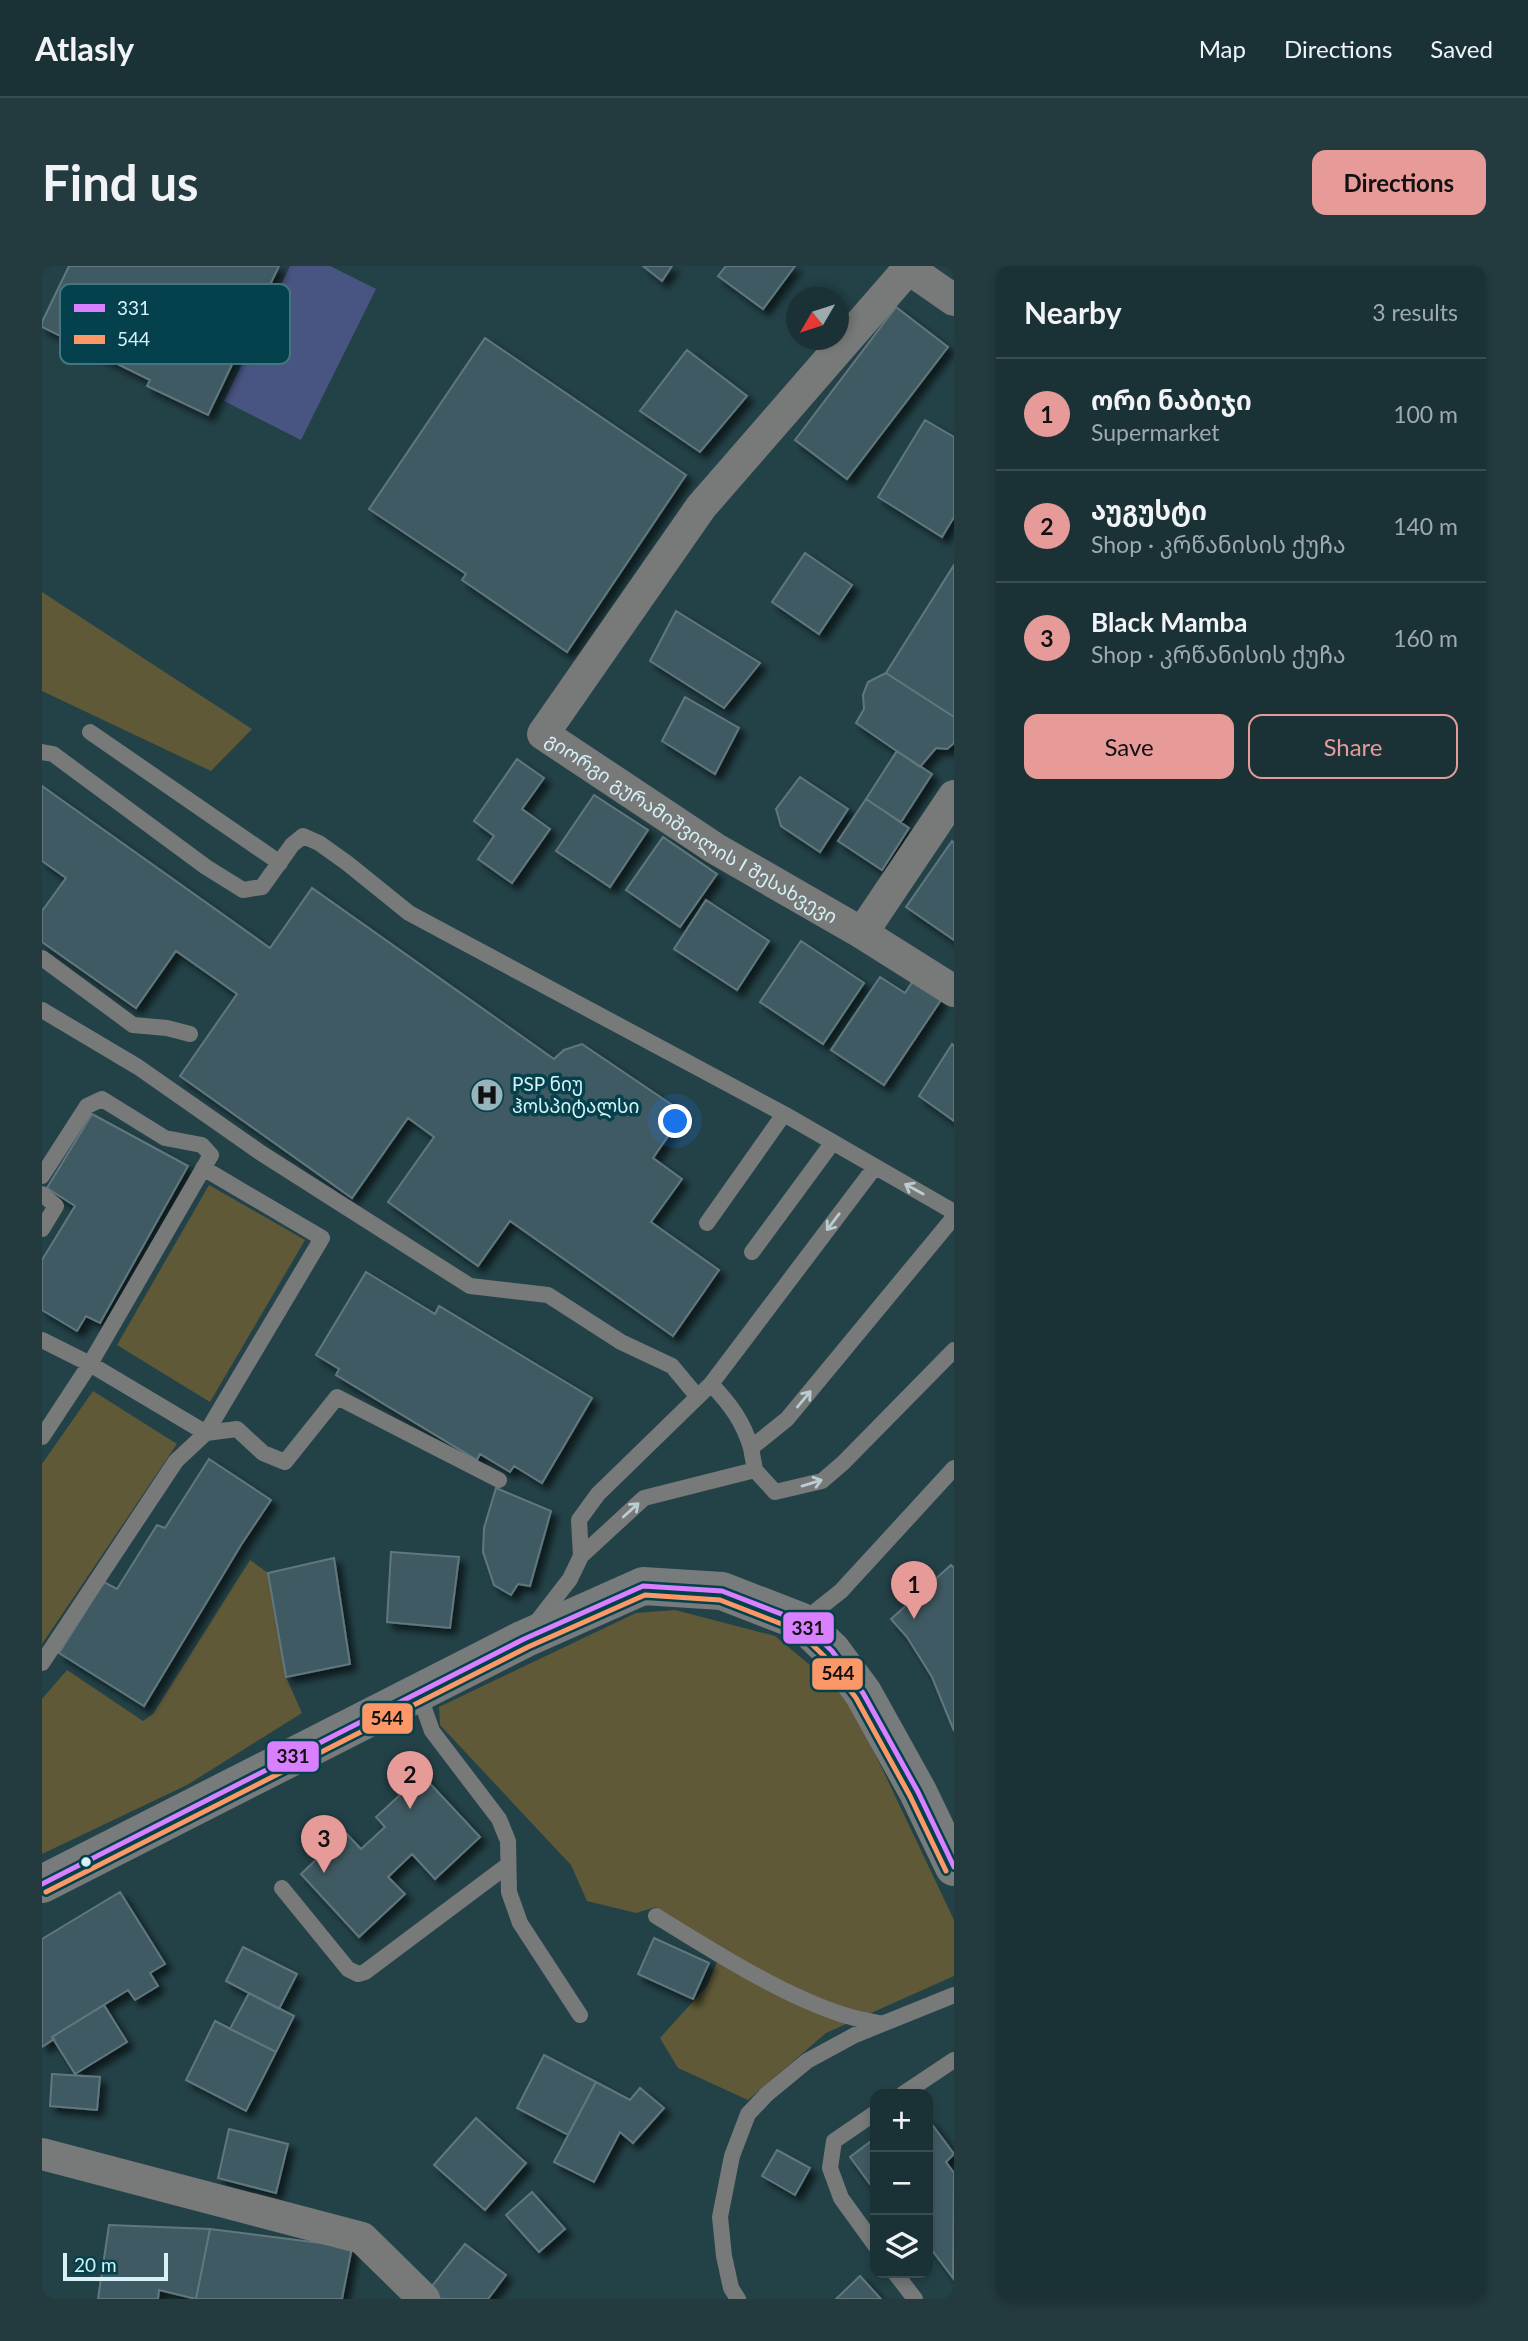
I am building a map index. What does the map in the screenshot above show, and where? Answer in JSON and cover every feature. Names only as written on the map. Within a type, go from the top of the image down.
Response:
[{"type":"street","points":[[906,267],[952,294]]},
{"type":"street","name":"გიორგი გურამიშვილის I შესახვევი","points":[[906,267],[701,508],[543,734],[716,849],[862,933],[954,991]]},
{"type":"street","points":[[862,933],[954,796]]},
{"type":"street","points":[[42,1884],[524,1639],[643,1586],[722,1591],[802,1622],[832,1651],[863,1693],[918,1792],[954,1867]]},
{"type":"street","points":[[42,2154],[362,2238],[424,2299]]},
{"type":"lane","points":[[90,732],[280,863]]},
{"type":"lane","points":[[42,751],[53,754],[206,867],[243,890],[262,887],[292,845],[303,836],[319,843],[409,913],[784,1114],[954,1212]]},
{"type":"lane","points":[[42,958],[133,1025],[167,1028],[190,1034]]},
{"type":"lane","points":[[42,1010],[138,1067],[261,1153],[470,1286],[548,1295],[621,1342],[673,1366],[697,1396]]},
{"type":"lane","points":[[42,1176],[87,1105],[102,1099],[165,1138],[202,1145],[211,1155],[90,1364],[42,1437]]},
{"type":"lane","points":[[707,1223],[784,1114]]},
{"type":"lane","points":[[752,1252],[833,1142]]},
{"type":"lane","points":[[581,1556],[579,1520],[598,1494],[711,1384],[875,1167]]},
{"type":"lane","points":[[42,1663],[176,1461],[206,1433],[322,1238],[203,1168]]},
{"type":"lane","points":[[42,1194],[56,1206],[42,1229]]},
{"type":"lane","points":[[751,1448],[787,1419],[954,1217]]},
{"type":"lane","points":[[42,1340],[90,1364],[206,1433],[237,1429],[263,1453],[285,1462],[337,1397],[499,1480]]},
{"type":"lane","points":[[711,1384],[730,1404],[745,1428],[755,1470],[775,1492],[822,1481],[954,1350]]},
{"type":"lane","points":[[802,1622],[841,1591],[954,1468]]},
{"type":"lane","points":[[524,1639],[570,1579],[581,1556],[644,1498],[755,1470]]},
{"type":"lane","points":[[419,1694],[432,1731],[499,1819],[508,1841],[509,1892],[520,1923],[580,2015]]},
{"type":"lane","points":[[282,1888],[348,1969],[358,1974],[365,1972],[508,1865]]},
{"type":"lane","points":[[656,1916],[799,1996],[845,2015],[882,2024]]},
{"type":"lane","points":[[738,2299],[731,2288],[720,2217],[732,2156],[748,2114],[766,2094],[807,2061],[855,2035],[954,1995]]},
{"type":"lane","points":[[910,2089],[954,2060]]},
{"type":"lane","points":[[870,2116],[834,2141],[830,2168],[841,2198],[870,2238]]},
{"type":"lane","points":[[899,2278],[915,2299]]},
{"type":"shaded area","points":[[42,592],[252,729],[211,771],[42,691]]},
{"type":"shaded area","points":[[209,1185],[305,1240],[210,1402],[117,1345]]},
{"type":"shaded area","points":[[93,1391],[177,1444],[42,1644],[42,1464]]},
{"type":"shaded area","points":[[250,1560],[268,1573],[286,1677],[302,1713],[187,1785],[42,1854],[42,1699],[67,1670],[143,1721],[153,1714]]},
{"type":"shaded area","points":[[675,1610],[775,1636],[840,1690],[859,1720],[954,1920],[954,1976],[826,2033],[748,2100],[678,2068],[660,2038],[707,1986],[723,1948],[693,1933],[656,1907],[636,1913],[587,1901],[571,1865],[440,1725],[439,1707],[636,1613]]},
{"type":"water","points":[[290,266],[330,266],[376,289],[301,440],[224,401],[242,364],[290,364],[290,284],[281,284]]},
{"type":"building","points":[[69,266],[279,266],[270,284],[60,284]]},
{"type":"building","points":[[643,266],[672,266],[662,281]]},
{"type":"building","points":[[726,266],[795,266],[763,309],[718,276]]},
{"type":"building","points":[[60,285],[60,336],[42,327]]},
{"type":"building","points":[[896,307],[948,347],[847,479],[795,440]]},
{"type":"building","points":[[485,338],[686,475],[567,652],[462,580],[466,574],[369,509]]},
{"type":"building","points":[[687,350],[747,396],[700,452],[640,411]]},
{"type":"building","points":[[117,364],[232,364],[208,415],[147,386],[150,380]]},
{"type":"building","points":[[925,420],[954,437],[954,517],[942,537],[878,497]]},
{"type":"building","points":[[805,553],[852,585],[819,634],[772,602]]},
{"type":"building","points":[[954,565],[954,717],[886,673]]},
{"type":"building","points":[[676,611],[760,663],[724,708],[650,661]]},
{"type":"building","points":[[886,673],[954,717],[954,743],[947,749],[936,748],[920,767],[856,723],[864,709],[863,695],[868,682]]},
{"type":"building","points":[[685,697],[739,728],[715,774],[662,741]]},
{"type":"building","points":[[897,751],[932,774],[901,822],[866,799]]},
{"type":"building","points":[[517,759],[544,778],[522,809],[550,829],[512,883],[478,859],[494,836],[474,821]]},
{"type":"building","points":[[800,777],[848,809],[820,852],[781,826],[776,809]]},
{"type":"building","points":[[42,786],[270,948],[312,888],[554,1059],[564,1050],[582,1044],[684,1113],[653,1158],[682,1179],[651,1222],[719,1270],[673,1336],[510,1221],[478,1266],[388,1202],[434,1137],[408,1118],[352,1198],[180,1076],[237,994],[176,951],[136,1008],[42,942],[42,911],[66,878],[42,861]]},
{"type":"building","points":[[594,795],[648,830],[610,887],[556,851]]},
{"type":"building","points":[[866,799],[909,828],[882,870],[838,841]]},
{"type":"building","points":[[663,837],[717,874],[680,927],[626,890]]},
{"type":"building","points":[[952,841],[954,843],[954,940],[906,907]]},
{"type":"building","points":[[706,900],[769,941],[737,990],[674,949]]},
{"type":"building","points":[[801,941],[864,983],[823,1044],[760,1002]]},
{"type":"building","points":[[880,977],[905,993],[913,981],[941,1000],[884,1085],[831,1050]]},
{"type":"building","points":[[952,1044],[954,1046],[954,1121],[919,1096]]},
{"type":"building","points":[[92,1114],[188,1166],[100,1323],[86,1316],[77,1331],[42,1310],[42,1260],[75,1206],[47,1188]]},
{"type":"building","points":[[366,1272],[435,1314],[439,1306],[592,1398],[542,1483],[514,1466],[510,1472],[480,1454],[477,1460],[336,1375],[339,1369],[316,1355]]},
{"type":"building","points":[[209,1459],[271,1500],[144,1706],[59,1653],[104,1582],[117,1589],[157,1525],[165,1528]]},
{"type":"building","points":[[496,1488],[551,1511],[530,1586],[518,1584],[511,1595],[494,1585],[483,1552],[484,1528]]},
{"type":"building","points":[[391,1552],[459,1557],[450,1628],[387,1622]]},
{"type":"building","points":[[334,1558],[350,1664],[286,1677],[268,1573]]},
{"type":"building","points":[[951,1565],[954,1568],[954,1731],[932,1677],[907,1637],[891,1619]]},
{"type":"building","points":[[416,1775],[419,1778],[422,1775],[480,1837],[435,1879],[412,1854],[388,1877],[405,1894],[359,1937],[301,1874],[345,1832],[361,1849],[385,1827],[376,1817],[400,1795],[397,1792]]},
{"type":"building","points":[[120,1892],[165,1964],[150,1973],[158,1986],[135,2000],[128,1990],[52,2037],[54,2039],[42,2047],[42,1939]]},
{"type":"building","points":[[654,1938],[709,1963],[693,1999],[638,1974]]},
{"type":"building","points":[[243,1947],[297,1974],[279,2009],[226,1981]]},
{"type":"building","points":[[249,1993],[294,2016],[276,2052],[230,2029]]},
{"type":"building","points":[[104,2005],[127,2042],[75,2074],[52,2037]]},
{"type":"building","points":[[215,2021],[276,2052],[246,2111],[186,2080]]},
{"type":"building","points":[[544,2055],[596,2082],[568,2135],[517,2108]]},
{"type":"building","points":[[52,2074],[100,2077],[97,2110],[50,2106]]},
{"type":"building","points":[[596,2082],[630,2100],[640,2088],[664,2108],[633,2143],[620,2132],[594,2182],[554,2162]]},
{"type":"building","points":[[476,2118],[526,2163],[485,2210],[434,2165]]},
{"type":"building","points":[[933,2126],[954,2154],[946,2162],[954,2173],[953,2278],[933,2252]]},
{"type":"building","points":[[229,2129],[288,2144],[276,2193],[218,2178]]},
{"type":"building","points":[[870,2142],[870,2184],[850,2157]]},
{"type":"building","points":[[777,2150],[810,2168],[795,2195],[762,2176]]},
{"type":"building","points":[[532,2192],[565,2229],[539,2252],[506,2215]]},
{"type":"building","points":[[109,2225],[210,2229],[196,2299],[159,2290],[158,2299],[98,2299]]},
{"type":"building","points":[[210,2229],[352,2247],[342,2299],[196,2299]]},
{"type":"building","points":[[465,2244],[506,2275],[488,2299],[441,2299],[429,2290]]},
{"type":"building","points":[[860,2276],[881,2299],[836,2299]]},
{"type":"transit line","name":"331","points":[[42,1884],[524,1639],[643,1586],[722,1591],[802,1622],[832,1651],[863,1693],[918,1792],[954,1867]]},
{"type":"transit line","name":"544","points":[[46,1892],[528,1647],[645,1595],[720,1600],[797,1630],[825,1657],[856,1698],[910,1796],[946,1871]]},
{"type":"place","name":"PSP ნიუ ჰოსპიტალსი","points":[[487,1095]]},
{"type":"place","name":"ორი ნაბიჯი","points":[[914,1619]]},
{"type":"place","name":"აუგუსტი","points":[[410,1809]]},
{"type":"place","name":"Black Mamba","points":[[324,1873]]}]
